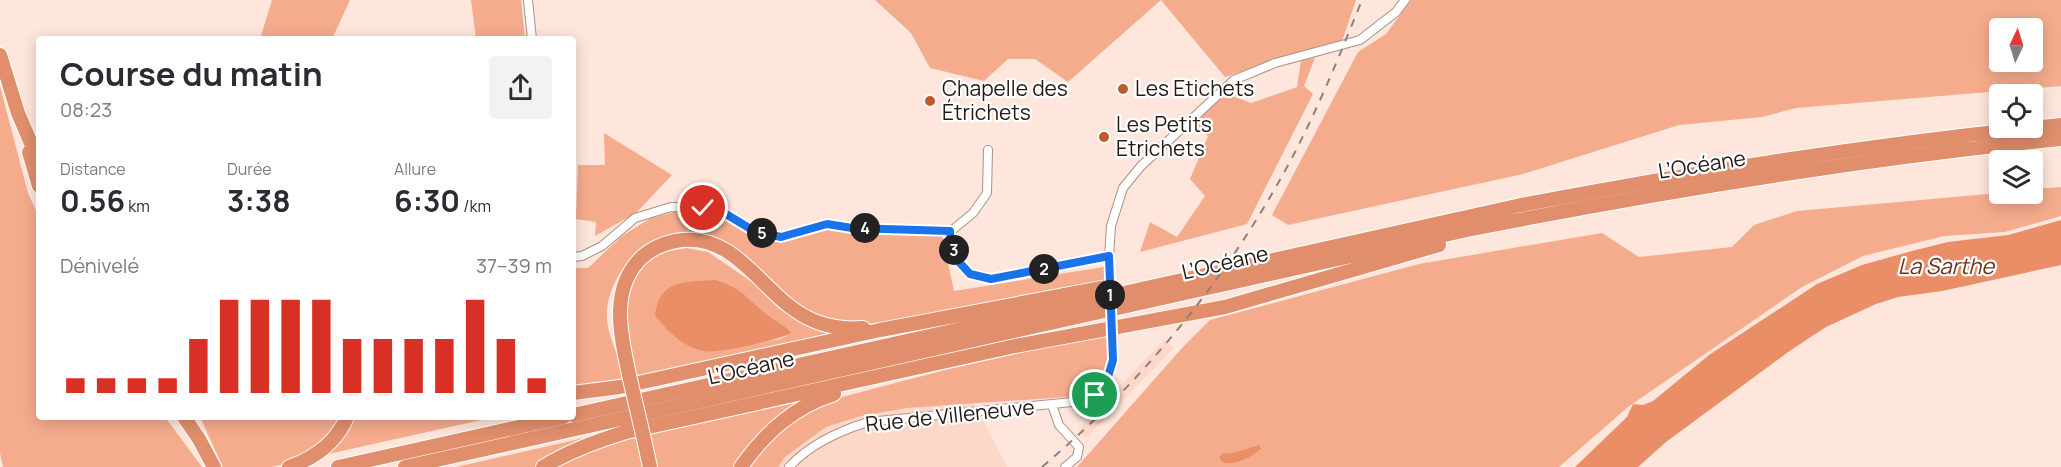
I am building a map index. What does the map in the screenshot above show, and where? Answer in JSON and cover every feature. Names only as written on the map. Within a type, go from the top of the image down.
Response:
[{"type":"highway","points":[[0,55],[18,112],[36,155]]},
{"type":"highway","points":[[18,112],[18,120],[36,177]]},
{"type":"highway","name":"L’Océane","points":[[576,414],[1521,205],[1819,153],[2061,125]]},
{"type":"highway","name":"L’Océane","points":[[405,467],[1467,230],[1744,180],[1949,151],[2061,139]]},
{"type":"highway","points":[[543,467],[594,441],[626,432],[1015,346],[1225,307],[1452,242],[1467,230]]},
{"type":"highway","points":[[650,467],[620,324],[622,291],[636,263],[648,252],[676,241],[708,242],[729,253],[748,267],[790,307],[806,318],[839,327],[870,327],[880,330]]},
{"type":"highway","points":[[576,393],[620,387],[880,330],[1127,283],[1147,287]]},
{"type":"highway","points":[[741,467],[768,433],[799,408],[824,397],[924,370],[934,364]]},
{"type":"highway","points":[[177,420],[214,467]]},
{"type":"highway","points":[[186,420],[214,467]]},
{"type":"highway","points":[[196,420],[214,467]]},
{"type":"highway","points":[[289,467],[324,449],[339,434],[346,420]]},
{"type":"highway","points":[[338,467],[550,420]]},
{"type":"street","points":[[528,0],[532,36]]},
{"type":"street","name":"Rue de Villeneuve","points":[[789,467],[825,439],[868,422],[1052,405],[1083,401],[1095,395],[1111,371],[1113,345],[1108,266],[1111,226],[1123,188],[1141,166],[1234,80],[1275,63],[1360,40],[1396,12],[1405,0]]},
{"type":"street","points":[[576,256],[602,246],[635,218],[671,207],[721,211],[754,231],[781,237],[827,224],[852,228],[950,231],[973,213],[987,193],[988,150]]},
{"type":"street","points":[[950,231],[951,245],[959,262],[970,274],[991,279],[1109,256]]},
{"type":"street","name":"Rue de Villeneuve","points":[[1052,405],[1059,425],[1079,447],[1077,457],[1065,467]]},
{"type":"shaded area","points":[[272,0],[350,0],[333,36],[261,36]]},
{"type":"shaded area","points":[[471,0],[521,0],[525,36],[476,36]]},
{"type":"shaded area","points":[[875,0],[1161,0],[1068,82],[1035,59],[1008,59],[984,81],[930,68],[911,33]]},
{"type":"shaded area","points":[[1161,0],[1356,0],[1342,41],[1225,77]]},
{"type":"shaded area","points":[[1411,0],[2061,0],[2061,86],[2043,87],[2043,84],[1989,84],[1989,92],[1796,108],[1762,117],[1679,125],[1523,174],[1288,225],[1272,215],[1358,52],[1386,34]]},
{"type":"shaded area","points":[[1315,58],[1304,86],[1313,94],[1247,224],[1140,252],[1150,222],[1177,237],[1205,196],[1190,179],[1208,136],[1194,124],[1225,93],[1251,103],[1297,87],[1301,60]]},
{"type":"shaded area","points":[[0,86],[28,193],[36,210],[36,420],[167,420],[202,467],[3,467],[0,453]]},
{"type":"shaded area","points":[[604,133],[672,175],[636,213],[595,236],[596,222],[576,219],[578,165],[605,165]]},
{"type":"shaded area","points":[[2061,187],[2061,216],[2005,232],[1944,236],[1863,256],[1802,287],[1628,407],[1559,467],[1077,467],[1182,348],[1210,320],[1419,264],[1602,233],[1639,257],[1732,247],[1754,225],[1797,211],[1989,194],[1989,204],[2043,204],[2043,188]]},
{"type":"shaded area","points":[[678,211],[705,213],[776,242],[822,229],[942,235],[954,291],[1104,267],[1105,280],[897,320],[845,323],[821,317],[801,306],[747,258],[727,244],[705,236],[674,235],[650,243],[635,254],[622,270],[612,290],[607,309],[608,326],[625,380],[597,386],[576,386],[576,268],[588,268],[622,236],[651,218]]},
{"type":"shaded area","points":[[686,248],[708,252],[755,284],[779,309],[834,335],[636,380],[629,345],[627,309],[636,276],[647,263],[663,253]],"holes":[[[716,280],[737,290],[792,333],[780,339],[736,347],[686,282]]]},
{"type":"shaded area","points":[[1108,333],[1108,363],[1103,378],[1098,385],[1080,396],[907,408],[861,416],[826,427],[785,457],[778,467],[747,467],[781,428],[813,408],[842,397],[945,370]]},
{"type":"shaded area","points":[[1164,340],[1174,348],[1086,438],[1078,430]]},
{"type":"shaded area","points":[[811,396],[787,409],[767,426],[733,467],[655,467],[648,434]]},
{"type":"shaded area","points":[[974,403],[1007,467],[778,467],[785,457],[826,427],[861,416],[907,408]]},
{"type":"shaded area","points":[[201,420],[340,420],[321,443],[292,461],[271,467],[223,467]]},
{"type":"shaded area","points":[[351,420],[481,420],[328,454],[340,442]]},
{"type":"shaded area","points":[[601,434],[542,461],[535,467],[456,467]]},
{"type":"shaded area","points":[[638,436],[644,467],[556,467],[589,449]]},
{"type":"water","name":"La Sarthe","points":[[2061,220],[2061,265],[1942,291],[1898,297],[1876,304],[1826,327],[1791,350],[1666,442],[1638,467],[1575,467],[1627,417],[1633,404],[1643,405],[1653,401],[1709,355],[1817,284],[1862,265],[1912,251],[1948,242],[2008,235]]},
{"type":"water","points":[[716,280],[737,289],[792,333],[748,346],[704,351],[683,342],[655,316],[657,304],[668,289],[694,281]]},
{"type":"water","points":[[1259,445],[1261,449],[1237,462],[1222,462],[1219,457],[1224,453],[1230,454]]},
{"type":"railway","points":[[1042,467],[1116,398],[1150,361],[1183,323],[1243,241],[1304,135],[1362,0]]},
{"type":"place","name":"Les Etichets","points":[[1123,89]]},
{"type":"place","name":"Chapelle des Étrichets","points":[[930,101]]},
{"type":"place","name":"Les Petits Etrichets","points":[[1104,137]]},
{"type":"route","points":[[703,208],[721,211],[754,231],[781,237],[827,224],[869,229],[950,231],[951,245],[959,262],[970,274],[991,279],[1109,256],[1113,360],[1104,386],[1095,395]]}]
